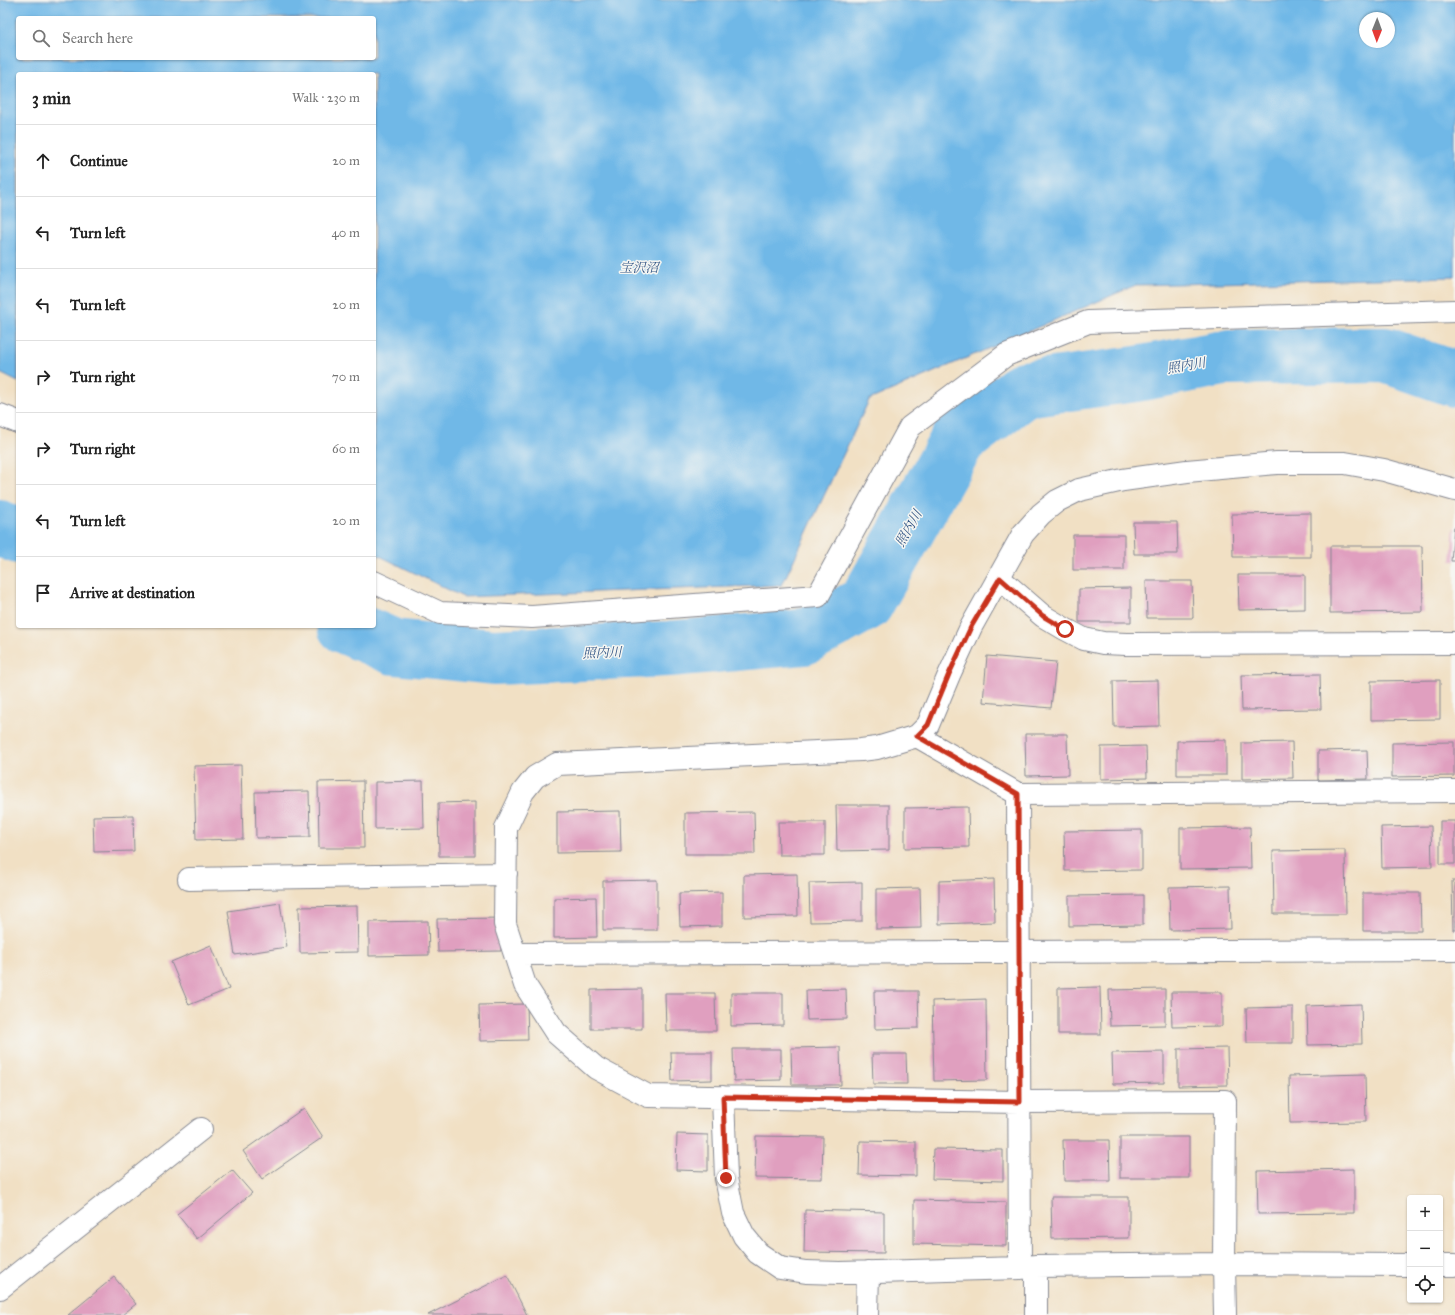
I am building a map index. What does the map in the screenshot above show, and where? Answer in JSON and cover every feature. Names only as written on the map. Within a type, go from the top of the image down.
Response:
[{"type":"street","points":[[376,583],[440,613],[532,617],[818,596],[910,427],[1006,355],[1088,322],[1455,311]]},
{"type":"street","points":[[0,415],[16,421]]},
{"type":"street","points":[[1225,1315],[1225,1101],[1020,1102],[648,1096],[596,1068],[556,1033],[525,985],[505,924],[506,828],[518,801],[535,777],[557,764],[861,750],[877,748],[917,736],[928,725],[949,674],[968,634],[1023,534],[1041,514],[1057,501],[1079,490],[1124,480],[1187,471],[1278,463],[1345,463],[1384,470],[1455,490]]},
{"type":"street","points":[[1000,578],[1043,616],[1084,639],[1103,642],[1126,644],[1455,643]]},
{"type":"street","points":[[917,736],[1018,794],[1455,791]]},
{"type":"street","points":[[1018,794],[1020,1102],[1028,1267],[1036,1315]]},
{"type":"street","points":[[189,879],[506,874]]},
{"type":"street","points":[[515,954],[1455,950]]},
{"type":"street","points":[[723,1097],[726,1178],[733,1213],[744,1236],[758,1253],[780,1268],[806,1272],[868,1272],[1028,1267],[1224,1264],[1407,1265]]},
{"type":"street","points":[[0,1288],[201,1129]]},
{"type":"street","points":[[1443,1265],[1455,1265]]},
{"type":"street","points":[[867,1315],[868,1272]]},
{"type":"water","name":"宝沢沼","points":[[0,0],[1455,0],[1455,277],[1136,285],[869,400],[782,585],[463,597],[376,554],[376,72],[16,72],[16,381],[0,373]]},
{"type":"building","points":[[1311,513],[1311,557],[1233,557],[1232,514]]},
{"type":"building","points":[[1133,522],[1177,522],[1178,554],[1134,554]]},
{"type":"building","points":[[1454,527],[1455,561],[1451,561]]},
{"type":"building","points":[[1073,535],[1124,535],[1124,570],[1073,570]]},
{"type":"building","points":[[1330,546],[1422,546],[1423,612],[1330,613]]},
{"type":"building","points":[[1238,575],[1305,575],[1305,609],[1239,610]]},
{"type":"building","points":[[1146,581],[1192,581],[1193,618],[1147,618]]},
{"type":"building","points":[[1131,588],[1131,622],[1079,622],[1079,589]]},
{"type":"building","points":[[987,656],[1056,662],[1051,708],[983,702]]},
{"type":"building","points":[[1320,674],[1321,709],[1242,710],[1241,675]]},
{"type":"building","points":[[1158,680],[1159,726],[1114,727],[1113,681]]},
{"type":"building","points":[[1440,680],[1440,719],[1371,720],[1371,681]]},
{"type":"building","points":[[1025,734],[1067,734],[1068,775],[1026,776]]},
{"type":"building","points":[[1226,740],[1226,775],[1177,775],[1177,741]]},
{"type":"building","points":[[1292,742],[1293,778],[1242,779],[1242,743]]},
{"type":"building","points":[[1454,742],[1454,776],[1392,777],[1392,743]]},
{"type":"building","points":[[1146,746],[1147,778],[1101,779],[1101,747]]},
{"type":"building","points":[[1367,750],[1368,779],[1318,780],[1318,751]]},
{"type":"building","points":[[241,765],[243,839],[196,840],[194,766]]},
{"type":"building","points":[[363,781],[364,848],[319,848],[318,782]]},
{"type":"building","points":[[423,781],[424,828],[375,829],[375,782]]},
{"type":"building","points":[[309,791],[310,837],[256,838],[255,792]]},
{"type":"building","points":[[475,802],[475,856],[439,856],[438,803]]},
{"type":"building","points":[[836,805],[889,805],[889,850],[837,851]]},
{"type":"building","points":[[968,807],[969,847],[905,848],[905,808]]},
{"type":"building","points":[[620,811],[621,852],[557,853],[557,812]]},
{"type":"building","points":[[754,812],[755,854],[685,854],[685,813]]},
{"type":"building","points":[[133,815],[134,851],[94,852],[93,816]]},
{"type":"building","points":[[1440,821],[1455,821],[1455,864],[1440,864]]},
{"type":"building","points":[[778,822],[825,822],[825,855],[779,855]]},
{"type":"building","points":[[1431,826],[1432,867],[1382,868],[1381,827]]},
{"type":"building","points":[[1250,827],[1251,868],[1180,869],[1180,828]]},
{"type":"building","points":[[1142,830],[1142,870],[1065,871],[1064,831]]},
{"type":"building","points":[[1345,850],[1346,914],[1274,914],[1273,851]]},
{"type":"building","points":[[797,874],[798,916],[744,917],[744,875]]},
{"type":"building","points":[[994,879],[995,922],[939,924],[939,881]]},
{"type":"building","points":[[657,880],[657,930],[603,930],[603,881]]},
{"type":"building","points":[[1452,881],[1455,881],[1455,930],[1453,930]]},
{"type":"building","points":[[862,882],[862,921],[810,922],[809,883]]},
{"type":"building","points":[[1230,886],[1231,929],[1170,930],[1169,887]]},
{"type":"building","points":[[920,888],[921,928],[876,929],[876,889]]},
{"type":"building","points":[[722,892],[722,926],[680,927],[679,893]]},
{"type":"building","points":[[1363,893],[1420,893],[1421,931],[1363,931]]},
{"type":"building","points":[[1143,895],[1143,925],[1069,926],[1069,896]]},
{"type":"building","points":[[596,897],[597,937],[554,938],[554,898]]},
{"type":"building","points":[[280,903],[287,947],[235,955],[228,911]]},
{"type":"building","points":[[357,906],[358,952],[300,953],[299,907]]},
{"type":"building","points":[[500,918],[501,951],[438,952],[437,919]]},
{"type":"building","points":[[428,921],[429,955],[369,956],[369,922]]},
{"type":"building","points":[[211,945],[229,989],[189,1005],[171,962]]},
{"type":"building","points":[[1100,987],[1101,1034],[1058,1034],[1058,988]]},
{"type":"building","points":[[642,989],[642,1029],[591,1029],[591,990]]},
{"type":"building","points":[[846,989],[847,1019],[807,1020],[806,990]]},
{"type":"building","points":[[1165,989],[1165,1025],[1110,1026],[1109,990]]},
{"type":"building","points":[[874,991],[918,991],[919,1028],[875,1029]]},
{"type":"building","points":[[1171,992],[1222,992],[1222,1026],[1172,1027]]},
{"type":"building","points":[[665,993],[715,993],[716,1031],[666,1031]]},
{"type":"building","points":[[731,993],[783,993],[783,1025],[731,1026]]},
{"type":"building","points":[[986,999],[987,1080],[934,1081],[932,1001]]},
{"type":"building","points":[[527,1004],[528,1040],[480,1041],[479,1005]]},
{"type":"building","points":[[1361,1004],[1362,1044],[1308,1045],[1307,1006]]},
{"type":"building","points":[[1293,1007],[1293,1043],[1247,1043],[1246,1008]]},
{"type":"building","points":[[840,1047],[841,1085],[792,1085],[791,1048]]},
{"type":"building","points":[[1227,1048],[1228,1085],[1178,1086],[1178,1049]]},
{"type":"building","points":[[733,1049],[781,1049],[781,1080],[734,1081]]},
{"type":"building","points":[[671,1052],[712,1052],[712,1080],[672,1081]]},
{"type":"building","points":[[1164,1052],[1164,1083],[1113,1084],[1112,1053]]},
{"type":"building","points":[[872,1054],[906,1054],[907,1084],[873,1084]]},
{"type":"building","points":[[1365,1074],[1366,1122],[1290,1123],[1289,1076]]},
{"type":"building","points":[[304,1108],[323,1137],[262,1179],[243,1151]]},
{"type":"building","points":[[677,1134],[708,1135],[708,1171],[676,1170]]},
{"type":"building","points":[[756,1136],[823,1137],[822,1179],[755,1178]]},
{"type":"building","points":[[1120,1137],[1189,1137],[1189,1178],[1120,1178]]},
{"type":"building","points":[[1063,1140],[1109,1140],[1110,1181],[1064,1181]]},
{"type":"building","points":[[860,1141],[916,1142],[916,1176],[859,1175]]},
{"type":"building","points":[[933,1149],[1003,1150],[1003,1181],[932,1179]]},
{"type":"building","points":[[1354,1169],[1354,1213],[1258,1214],[1257,1171]]},
{"type":"building","points":[[232,1170],[252,1193],[197,1239],[177,1214]]},
{"type":"building","points":[[1051,1197],[1129,1197],[1129,1238],[1052,1239]]},
{"type":"building","points":[[914,1200],[1006,1202],[1006,1246],[914,1244]]},
{"type":"building","points":[[805,1210],[884,1212],[884,1253],[804,1252]]},
{"type":"building","points":[[507,1275],[527,1315],[428,1315]]},
{"type":"building","points":[[114,1277],[136,1304],[122,1315],[68,1315]]},
{"type":"waterway","name":"照内川","points":[[350,628],[394,647],[494,657],[669,649],[804,637],[866,603],[958,440],[1024,389],[1136,374],[1230,357],[1385,355],[1455,379]]},
{"type":"waterway","name":"照内川","points":[[0,528],[16,535]]},
{"type":"route","points":[[726,1178],[723,1097],[1020,1102],[1018,794],[917,736],[928,725],[949,674],[971,627],[1000,578],[1043,616],[1065,629]]}]
